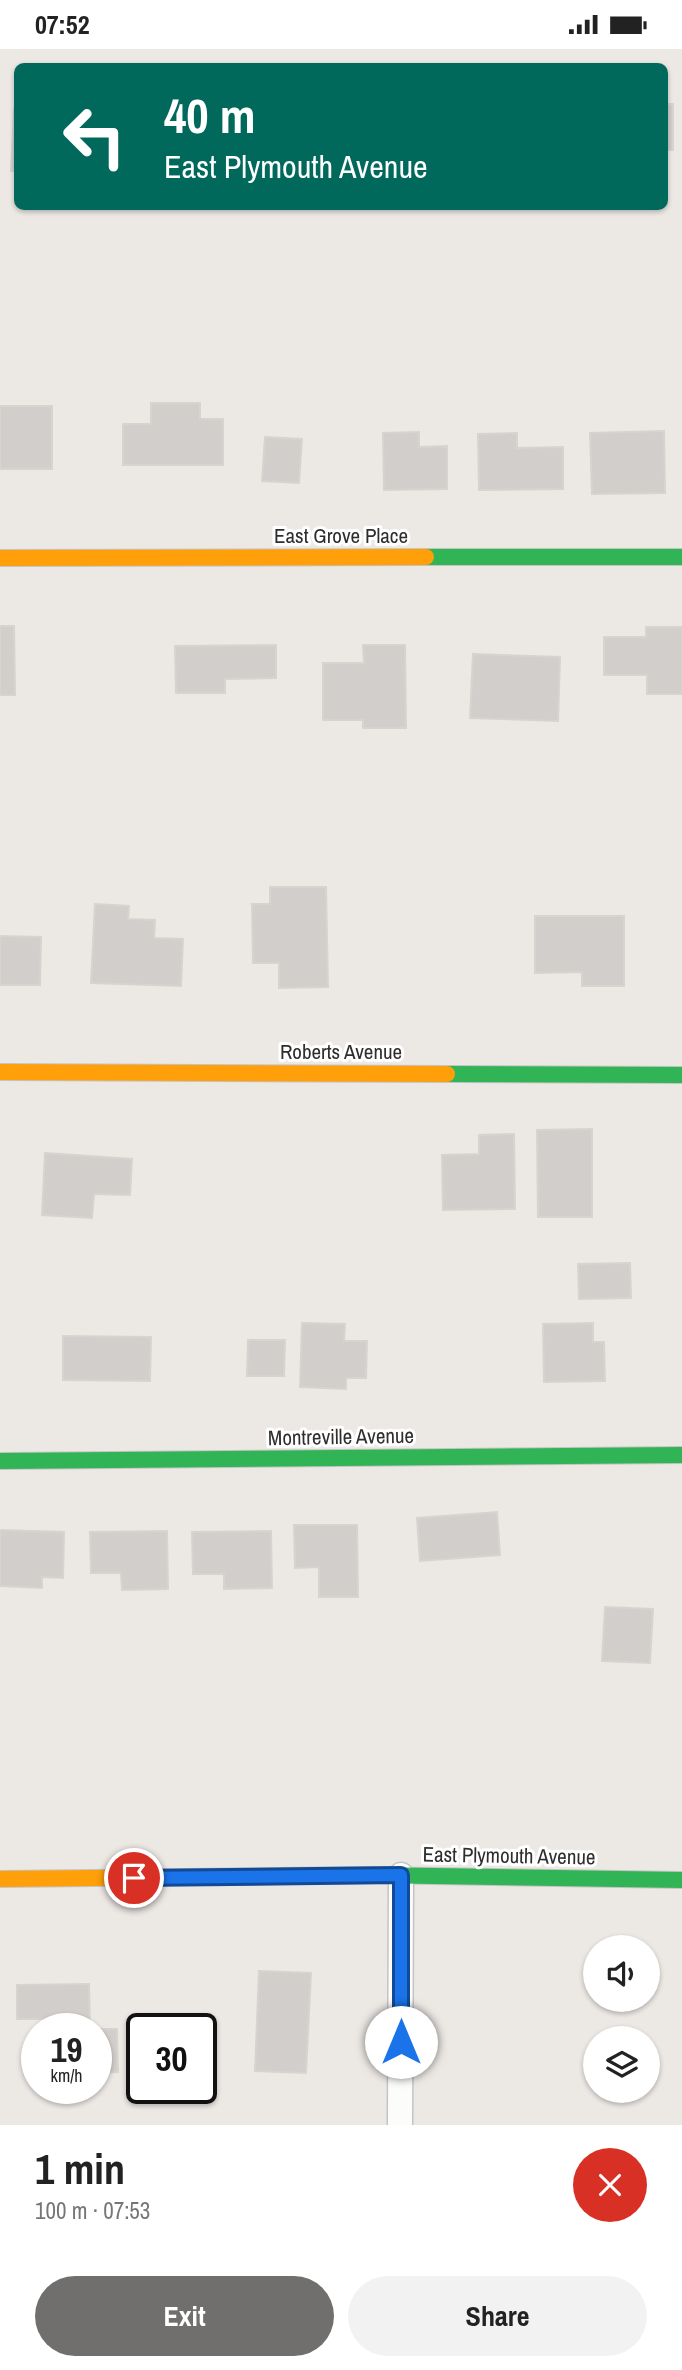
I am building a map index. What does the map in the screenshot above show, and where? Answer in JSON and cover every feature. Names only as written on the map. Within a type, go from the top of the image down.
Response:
[{"type":"street","name":"East Grove Place","points":[[0,558],[682,557]]},
{"type":"street","name":"Roberts Avenue","points":[[0,1072],[682,1075]]},
{"type":"street","name":"Montreville Avenue","points":[[0,1461],[682,1455]]},
{"type":"street","name":"East Plymouth Avenue","points":[[0,1879],[401,1875],[682,1880]]},
{"type":"street","points":[[400,2125],[401,1875]]},
{"type":"building","points":[[668,104],[673,104],[673,150],[668,150]]},
{"type":"building","points":[[14,109],[14,171],[11,171]]},
{"type":"building","points":[[151,403],[200,403],[200,419],[223,419],[223,465],[123,465],[123,424],[151,424]]},
{"type":"building","points":[[0,406],[52,406],[52,469],[0,469]]},
{"type":"building","points":[[664,431],[665,493],[592,494],[590,433]]},
{"type":"building","points":[[419,432],[419,447],[447,446],[447,489],[384,490],[383,433]]},
{"type":"building","points":[[517,433],[517,448],[563,447],[563,489],[479,490],[478,434]]},
{"type":"building","points":[[265,437],[302,439],[299,483],[262,481]]},
{"type":"building","points":[[0,626],[14,626],[15,695],[0,695]]},
{"type":"building","points":[[646,627],[682,627],[682,694],[647,694],[647,675],[604,675],[604,637],[646,637]]},
{"type":"building","points":[[276,645],[276,678],[225,679],[225,693],[176,693],[175,646]]},
{"type":"building","points":[[363,645],[405,645],[406,728],[363,728],[363,720],[323,720],[323,663],[364,663]]},
{"type":"building","points":[[473,654],[560,657],[558,721],[470,718]]},
{"type":"building","points":[[270,887],[326,887],[328,987],[279,988],[279,963],[253,963],[252,904],[270,904]]},
{"type":"building","points":[[95,904],[129,906],[128,919],[155,920],[154,938],[183,939],[181,986],[91,983]]},
{"type":"building","points":[[535,916],[624,916],[624,986],[582,986],[582,972],[535,973]]},
{"type":"building","points":[[0,936],[41,937],[40,985],[0,985]]},
{"type":"building","points":[[592,1129],[592,1217],[538,1217],[537,1130]]},
{"type":"building","points":[[514,1134],[515,1209],[443,1210],[442,1155],[479,1154],[479,1135]]},
{"type":"building","points":[[45,1153],[132,1159],[130,1195],[94,1194],[92,1218],[42,1215]]},
{"type":"building","points":[[630,1263],[631,1298],[579,1299],[578,1264]]},
{"type":"building","points":[[302,1323],[345,1324],[344,1341],[367,1341],[366,1378],[346,1378],[346,1389],[300,1387]]},
{"type":"building","points":[[593,1323],[593,1342],[604,1342],[605,1381],[544,1382],[543,1324]]},
{"type":"building","points":[[63,1336],[151,1337],[150,1381],[63,1380]]},
{"type":"building","points":[[248,1340],[285,1340],[284,1376],[247,1376]]},
{"type":"building","points":[[497,1512],[500,1555],[420,1561],[417,1518]]},
{"type":"building","points":[[294,1525],[357,1525],[358,1597],[319,1597],[319,1567],[295,1568]]},
{"type":"building","points":[[0,1530],[64,1532],[63,1578],[42,1577],[42,1588],[0,1586]]},
{"type":"building","points":[[167,1531],[168,1589],[122,1590],[121,1573],[91,1573],[90,1532]]},
{"type":"building","points":[[271,1531],[272,1588],[224,1589],[224,1574],[193,1574],[192,1532]]},
{"type":"building","points":[[605,1607],[653,1609],[650,1663],[602,1661]]},
{"type":"building","points":[[259,1971],[311,1973],[306,2073],[255,2071]]},
{"type":"building","points":[[89,1984],[90,2013],[21,2013],[21,2019],[17,2019],[17,1985]]},
{"type":"building","points":[[112,2029],[117,2029],[118,2072],[112,2072]]},
{"type":"traffic: fast","points":[[426,557],[682,557]]},
{"type":"traffic: fast","points":[[447,1074],[682,1075]]},
{"type":"traffic: fast","points":[[0,1461],[682,1455]]},
{"type":"traffic: fast","points":[[372,1875],[682,1880]]},
{"type":"traffic: slow","points":[[0,558],[426,557]]},
{"type":"traffic: slow","points":[[0,1072],[447,1074]]},
{"type":"traffic: slow","points":[[0,1879],[372,1875]]},
{"type":"route","points":[[134,1878],[401,1875],[401,2042]]}]
